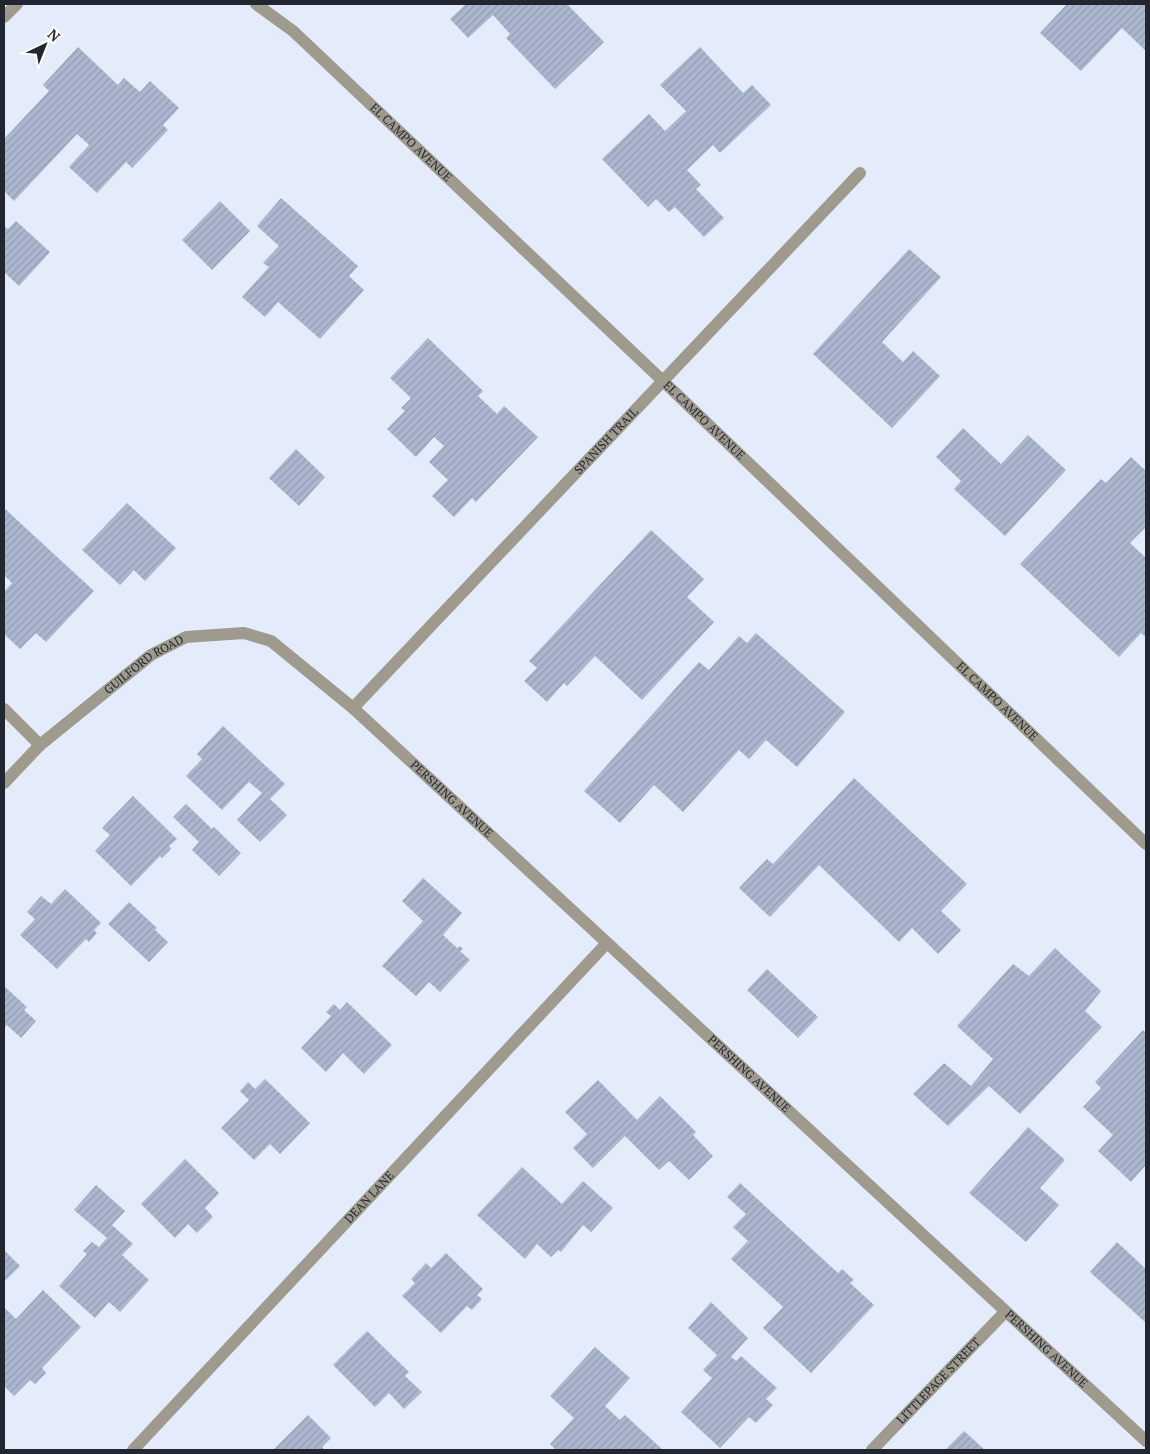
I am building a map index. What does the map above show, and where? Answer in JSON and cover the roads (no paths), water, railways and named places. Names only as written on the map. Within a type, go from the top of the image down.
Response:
[{"type":"street","points":[[4,17],[17,4]]},
{"type":"street","name":"EL CAMPO AVENUE","points":[[256,4],[293,31],[664,382],[1146,844]]},
{"type":"street","name":"SPANISH TRAIL","points":[[353,708],[860,173]]},
{"type":"street","name":"GUILFORD ROAD","points":[[4,783],[40,745],[151,655],[186,637],[244,633],[271,641],[353,708]]},
{"type":"street","name":"PERSHING AVENUE","points":[[353,708],[606,944],[1146,1440]]},
{"type":"street","points":[[4,709],[40,745]]},
{"type":"street","name":"DEAN LANE","points":[[133,1450],[606,944]]},
{"type":"street","name":"LITTLEPAGE STREET","points":[[872,1450],[1005,1312]]}]
